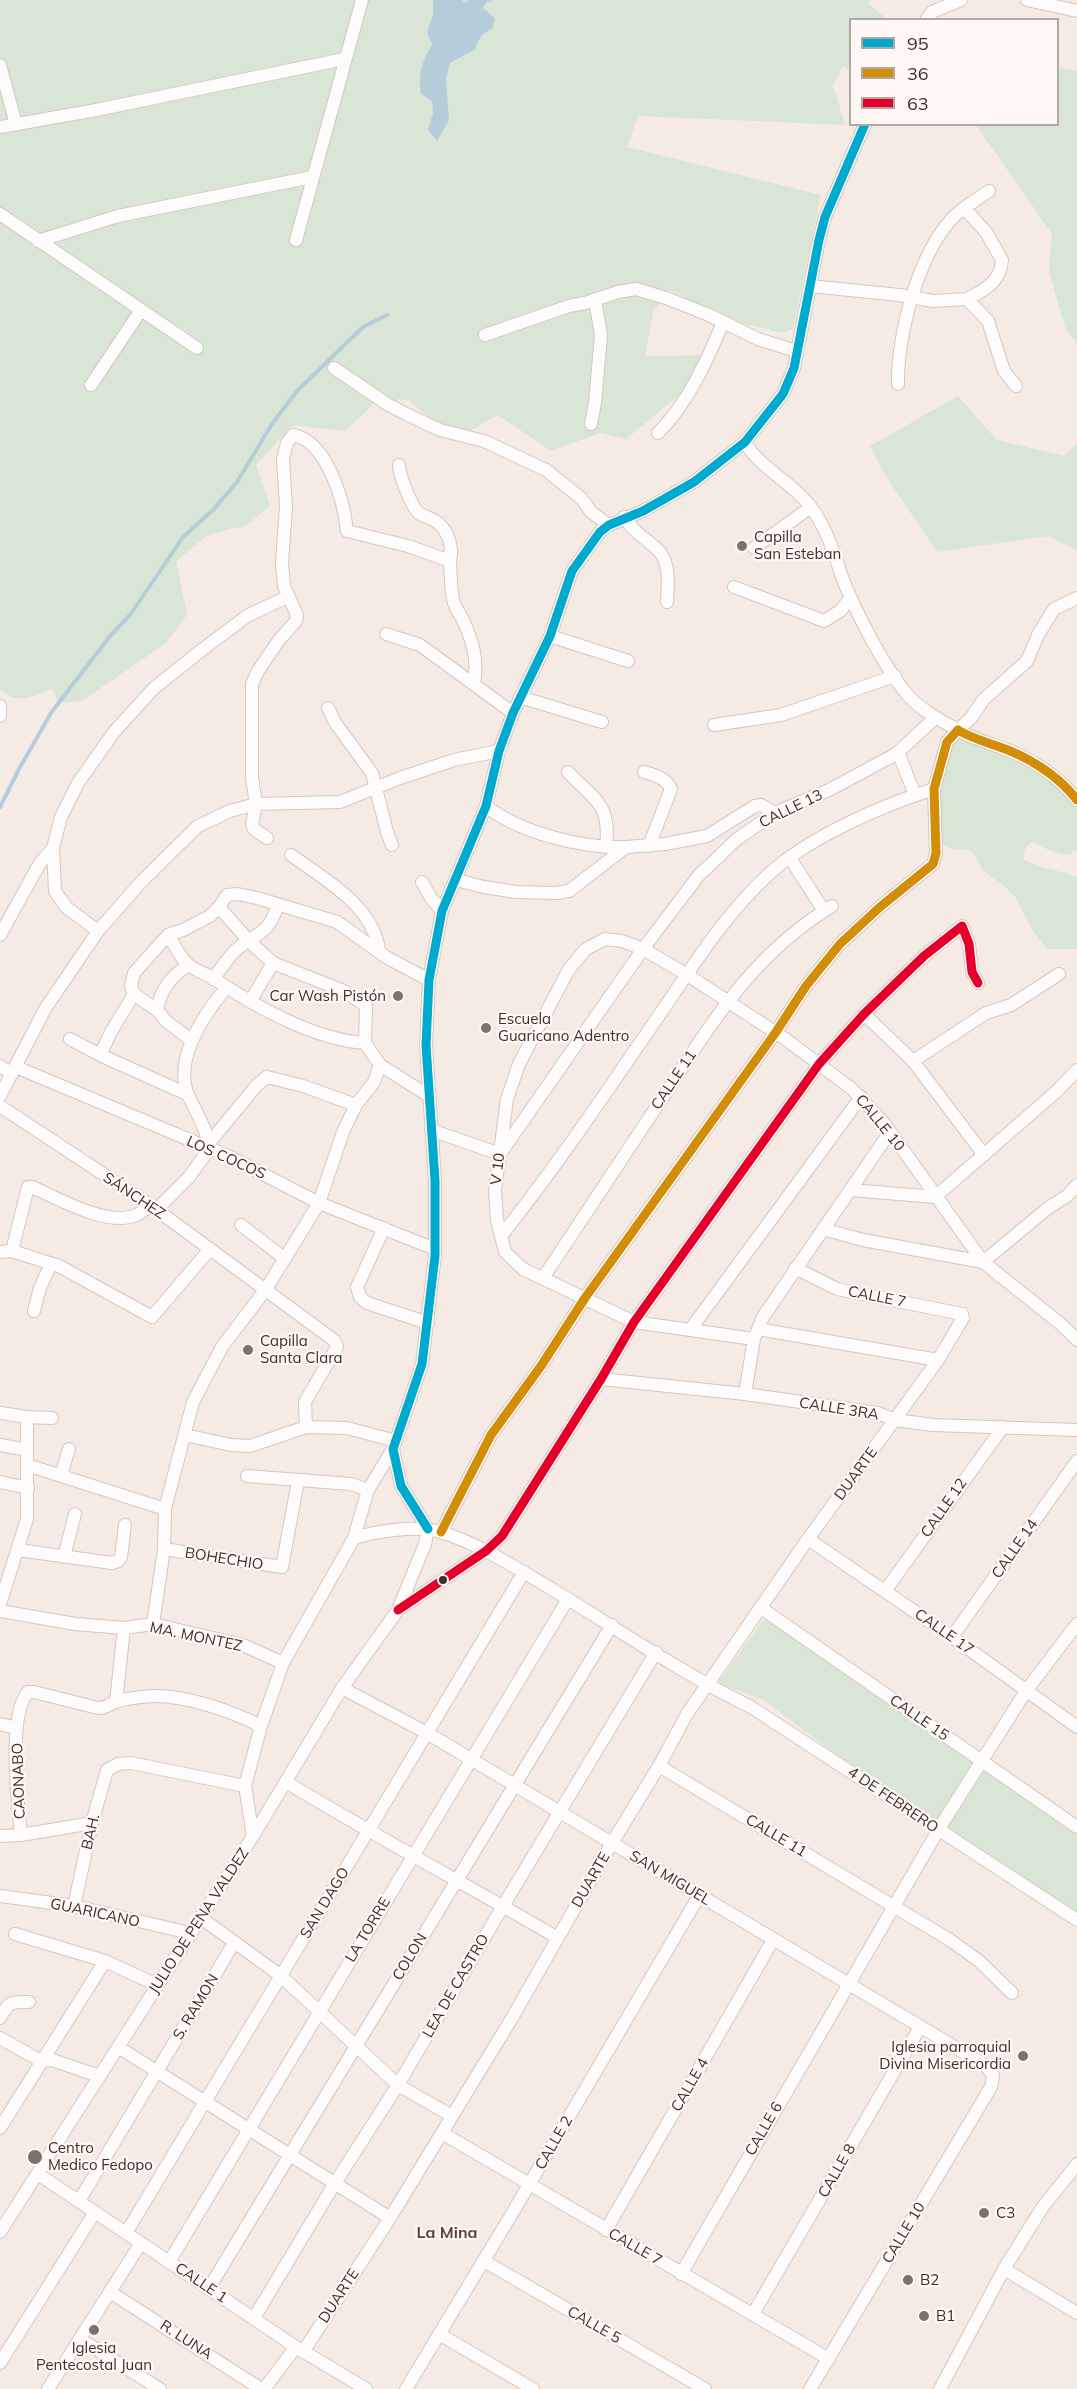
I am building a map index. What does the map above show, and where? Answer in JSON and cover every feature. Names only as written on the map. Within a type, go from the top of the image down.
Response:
[{"type":"street","points":[[296,240],[362,0]]},
{"type":"street","points":[[928,18],[932,12],[961,0]]},
{"type":"street","points":[[1027,0],[1077,11]]},
{"type":"street","points":[[0,127],[344,59]]},
{"type":"street","points":[[0,65],[16,124]]},
{"type":"street","points":[[253,1836],[244,1786],[261,1726],[283,1663],[354,1538],[368,1490],[394,1445],[422,1364],[435,1249],[426,1046],[429,980],[442,911],[486,806],[499,751],[513,712],[550,636],[572,571],[600,532],[609,525],[643,511],[694,482],[745,442],[783,394],[794,368],[825,218],[864,126]]},
{"type":"street","points":[[38,241],[118,216],[312,177]]},
{"type":"street","points":[[898,384],[911,298],[920,272],[940,231],[952,217],[989,191]]},
{"type":"street","points":[[810,285],[933,302],[967,298],[996,280],[1002,260],[986,232],[964,208]]},
{"type":"street","points":[[0,214],[197,348]]},
{"type":"street","points":[[485,335],[569,306],[636,289],[666,298],[758,339],[797,350]]},
{"type":"street","points":[[967,298],[988,321],[1004,371],[1016,387]]},
{"type":"street","points":[[591,424],[596,403],[601,335],[595,300]]},
{"type":"street","points":[[91,385],[141,310]]},
{"type":"street","points":[[658,433],[693,385],[723,322]]},
{"type":"street","points":[[334,368],[387,404],[415,419],[440,430],[484,441],[546,470],[582,500],[591,512],[609,525]]},
{"type":"street","points":[[267,838],[254,829],[252,824],[256,804],[252,777],[252,684],[279,640],[296,621],[297,615],[287,597],[282,563],[286,507],[283,459],[286,443],[293,435],[301,436],[323,459],[334,480],[345,512],[347,531],[408,546],[427,555],[450,561]]},
{"type":"street","points":[[745,442],[756,459],[791,486],[811,507],[835,553],[851,598],[907,694],[934,718],[974,740],[997,746],[1046,771],[1068,789],[1077,800]]},
{"type":"street","points":[[399,465],[413,506],[419,513],[436,522],[451,542],[450,586],[455,606],[475,651],[474,684]]},
{"type":"street","points":[[754,548],[811,507]]},
{"type":"street","points":[[624,518],[632,530],[661,553],[668,578],[667,602]]},
{"type":"street","points":[[734,587],[824,621],[840,611],[851,598]]},
{"type":"street","points":[[98,931],[66,907],[55,891],[53,848],[61,817],[78,783],[114,732],[154,688],[247,616],[287,597]]},
{"type":"street","points":[[441,1532],[491,1435],[541,1366],[585,1298],[776,1032],[806,986],[840,944],[880,907],[933,864],[936,853],[934,789],[947,742],[971,718],[984,699],[1027,661],[1038,635],[1054,609],[1077,598]]},
{"type":"street","points":[[386,634],[420,645],[513,712]]},
{"type":"street","points":[[550,636],[628,661]]},
{"type":"street","points":[[714,725],[781,715],[895,676]]},
{"type":"street","points":[[520,697],[602,722]]},
{"type":"street","points":[[0,706],[0,716]]},
{"type":"street","points":[[328,708],[336,724],[372,773],[392,845]]},
{"type":"street","name":"CALLE 13","points":[[500,1154],[644,949],[699,875],[737,839],[775,813],[829,790],[898,752],[934,718]]},
{"type":"street","points":[[0,1096],[45,1009],[98,931],[142,881],[198,826],[230,811],[256,804],[340,802],[454,760],[499,751]]},
{"type":"street","points":[[898,752],[915,795]]},
{"type":"street","points":[[568,772],[601,806],[606,816],[606,847]]},
{"type":"street","points":[[644,772],[663,779],[669,783],[671,789],[649,846]]},
{"type":"street","points":[[501,1236],[541,1186],[686,974],[770,872],[850,823],[934,789]]},
{"type":"street","points":[[486,806],[500,817],[515,823],[565,839],[606,847],[649,846],[707,836],[755,806],[760,805],[775,813]]},
{"type":"street","points":[[456,880],[484,888],[516,892],[569,891],[626,847]]},
{"type":"street","points":[[0,935],[40,863],[53,848]]},
{"type":"street","points":[[291,855],[355,904],[378,940],[379,951]]},
{"type":"street","name":"CALLE 11","points":[[543,1278],[727,1001],[768,955],[828,909],[790,858]]},
{"type":"street","points":[[422,882],[442,911]]},
{"type":"street","points":[[100,1055],[132,990],[134,974],[168,935],[210,916],[227,895],[238,894],[337,922],[379,951],[429,980]]},
{"type":"street","points":[[213,979],[236,950],[271,923],[278,905]]},
{"type":"street","points":[[219,907],[249,941],[273,963],[344,991],[366,1006],[365,1043],[380,1065],[429,1096]]},
{"type":"street","name":"JULIO DE PENA VALDEZ","points":[[398,1610],[486,1551],[502,1536],[601,1379],[634,1322],[819,1064],[864,1014],[924,956],[962,926],[969,944],[972,972],[978,983]]},
{"type":"street","points":[[168,935],[189,965],[226,988],[283,1019],[320,1034],[349,1042],[365,1043]]},
{"type":"street","name":"V 10","points":[[686,974],[644,949],[622,941],[605,939],[586,949],[569,969],[519,1064],[507,1100],[495,1190],[497,1220],[506,1252],[523,1269],[634,1322],[690,1330],[756,1334],[938,1360]]},
{"type":"street","points":[[251,1000],[273,963]]},
{"type":"street","points":[[158,1010],[160,997],[167,985],[176,973],[189,965]]},
{"type":"street","name":"CALLE 10","points":[[686,974],[776,1032],[861,1097],[890,1132],[983,1262]]},
{"type":"street","points":[[913,1061],[986,1013],[1011,1005],[1059,974]]},
{"type":"street","points":[[209,1146],[188,1094],[184,1063],[192,1040],[226,988]]},
{"type":"street","points":[[132,990],[158,1010],[166,1021],[192,1040]]},
{"type":"street","points":[[864,1014],[913,1061],[984,1155]]},
{"type":"street","points":[[70,1039],[100,1055],[188,1094]]},
{"type":"street","points":[[153,1624],[164,1549],[165,1509],[193,1402],[222,1347],[266,1289],[319,1203],[343,1132],[356,1105],[374,1082],[380,1065]]},
{"type":"street","name":"LOS COCOS","points":[[0,1066],[209,1146],[319,1203],[435,1249]]},
{"type":"street","points":[[851,1190],[935,1197],[1057,1091],[1077,1070]]},
{"type":"street","points":[[210,1249],[152,1317],[51,1264],[6,1251],[28,1187],[84,1210],[116,1218],[135,1216],[153,1208],[189,1177],[209,1146],[256,1085],[267,1077],[303,1086],[356,1105]]},
{"type":"street","points":[[690,1330],[861,1097]]},
{"type":"street","name":"SÁNCHEZ","points":[[0,1106],[153,1208],[335,1341],[337,1347],[305,1402],[306,1427]]},
{"type":"street","points":[[431,1130],[500,1154]]},
{"type":"street","points":[[746,1394],[756,1334],[763,1317],[890,1132]]},
{"type":"street","points":[[983,1262],[1048,1208],[1067,1196],[1077,1185]]},
{"type":"street","points":[[241,1225],[284,1258]]},
{"type":"street","points":[[384,1228],[357,1287],[360,1298],[428,1323]]},
{"type":"street","points":[[823,1229],[863,1240],[983,1262],[1062,1324],[1077,1340]]},
{"type":"street","points":[[34,1311],[51,1264]]},
{"type":"street","name":"CALLE 7","points":[[795,1268],[837,1289],[962,1314]]},
{"type":"street","name":"DUARTE","points":[[263,2389],[299,2349],[390,2218],[558,1938],[687,1714],[808,1539],[938,1360],[963,1318],[962,1314]]},
{"type":"street","name":"CALLE 3RA","points":[[601,1379],[746,1394],[878,1413],[895,1420],[933,1425],[1077,1430]]},
{"type":"street","points":[[0,1413],[27,1418],[52,1418]]},
{"type":"street","points":[[0,1604],[27,1519],[27,1418]]},
{"type":"street","points":[[185,1435],[231,1445],[250,1446],[306,1427],[347,1428],[394,1445]]},
{"type":"street","name":"CALLE 12","points":[[885,1591],[1003,1427]]},
{"type":"street","points":[[0,1444],[27,1450]]},
{"type":"street","points":[[394,1445],[401,1486],[428,1529]]},
{"type":"street","points":[[61,1475],[69,1449]]},
{"type":"street","name":"CALLE 14","points":[[952,1637],[1077,1461]]},
{"type":"street","points":[[27,1465],[165,1509]]},
{"type":"street","points":[[247,1476],[351,1484],[368,1490]]},
{"type":"street","name":"BOHECHIO","points":[[164,1549],[278,1568],[284,1564],[298,1481]]},
{"type":"street","points":[[0,1482],[28,1488]]},
{"type":"street","points":[[64,1557],[75,1514]]},
{"type":"street","points":[[18,1550],[112,1563],[121,1557],[125,1525]]},
{"type":"street","name":"JULIO DE PENA VALDEZ","points":[[1,2228],[38,2174],[253,1836],[342,1688],[398,1610],[425,1544],[428,1529]]},
{"type":"street","name":"4 DE FEBRERO","points":[[354,1538],[376,1532],[428,1529],[441,1532],[486,1551],[707,1685],[751,1707],[1077,1920]]},
{"type":"street","name":"CALLE 17","points":[[808,1539],[952,1637],[1077,1727]]},
{"type":"street","name":"SAN DAGO","points":[[126,2233],[524,1572]]},
{"type":"street","name":"LA TORRE","points":[[169,2262],[568,1599]]},
{"type":"street","name":"CALLE 15","points":[[760,1608],[1077,1827]]},
{"type":"street","name":"MA. MONTEZ","points":[[0,1611],[75,1624],[124,1628],[153,1624],[243,1645],[283,1663]]},
{"type":"street","name":"CALLE 6","points":[[681,2274],[980,1761],[1026,1691],[1077,1624]]},
{"type":"street","name":"COLON","points":[[209,2288],[612,1626]]},
{"type":"street","points":[[124,1628],[116,1702],[154,1696],[201,1703],[241,1716],[261,1726]]},
{"type":"street","name":"LEA DE CASTRO","points":[[254,2318],[335,2183],[398,2085],[502,1906],[656,1652]]},
{"type":"street","name":"SAN MIGUEL","points":[[342,1688],[427,1733],[985,2066],[993,2075]]},
{"type":"street","name":"CAONABO","points":[[21,1834],[16,1785],[17,1728],[22,1699],[28,1692],[34,1692],[98,1708],[106,1708],[116,1702]]},
{"type":"street","points":[[0,1724],[17,1728]]},
{"type":"street","name":"BAH.","points":[[74,1906],[92,1823],[107,1770],[118,1764],[131,1763],[244,1786]]},
{"type":"street","name":"CALLE 11","points":[[659,1766],[951,1940],[1012,1993]]},
{"type":"street","points":[[286,1782],[368,1832],[414,1854],[558,1938]]},
{"type":"street","points":[[0,1836],[92,1823]]},
{"type":"street","name":"GUARICANO","points":[[0,1896],[74,1906],[189,1934]]},
{"type":"street","name":"CALLE 2","points":[[406,2389],[699,1896]]},
{"type":"street","points":[[200,1917],[281,1976],[398,2085],[452,2116]]},
{"type":"street","points":[[15,1934],[105,1961],[157,1985]]},
{"type":"street","name":"CALLE 4","points":[[606,2230],[773,1940]]},
{"type":"street","name":"S. RAMON","points":[[79,2201],[234,1943]]},
{"type":"street","points":[[0,2128],[105,1961]]},
{"type":"street","points":[[0,2018],[6,2005],[12,2002],[29,2002]]},
{"type":"street","name":"CALLE 8","points":[[753,2314],[920,2027]]},
{"type":"street","points":[[0,2038],[41,2061],[52,2060],[99,2076]]},
{"type":"street","points":[[118,2047],[390,2218]]},
{"type":"street","name":"CALLE 10","points":[[810,2389],[991,2087],[993,2075]]},
{"type":"street","name":"CALLE 7","points":[[442,2133],[829,2359]]},
{"type":"street","points":[[940,2389],[1004,2269],[1042,2208],[1077,2164]]},
{"type":"street","name":"CALLE 1","points":[[38,2174],[350,2385],[366,2389]]},
{"type":"street","points":[[0,2362],[95,2212]]},
{"type":"street","points":[[52,2388],[141,2243]]},
{"type":"street","name":"CALLE 5","points":[[484,2261],[705,2389]]},
{"type":"street","points":[[1004,2269],[1077,2313]]},
{"type":"street","name":"R. LUNA","points":[[110,2292],[263,2389]]},
{"type":"street","points":[[439,2334],[532,2389]]},
{"type":"street","points":[[80,2339],[160,2389]]},
{"type":"green space","points":[[0,0],[871,0],[869,4],[886,18],[849,18],[849,69],[843,66],[833,85],[845,125],[638,116],[627,147],[821,195],[793,329],[782,333],[742,323],[668,290],[653,313],[645,356],[711,355],[695,382],[626,439],[600,433],[551,451],[498,415],[471,430],[449,434],[408,400],[376,402],[345,431],[293,425],[256,465],[270,506],[247,525],[208,535],[176,561],[187,615],[166,643],[82,701],[59,703],[52,689],[32,697],[19,698],[0,689]]},
{"type":"green space","points":[[1059,67],[1077,71],[1077,344],[1066,330],[1049,272],[1052,234],[977,126],[1059,126]]},
{"type":"green space","points":[[958,396],[997,440],[1064,456],[1077,443],[1077,551],[1049,536],[937,552],[885,475],[870,446]]},
{"type":"green space","points":[[956,736],[1045,772],[1077,807],[1077,851],[1069,855],[1059,853],[1032,841],[1025,849],[1023,859],[1077,877],[1077,949],[1047,949],[1033,931],[1015,897],[983,871],[974,854],[968,850],[951,849],[941,843],[940,777]]},
{"type":"green space","points":[[763,1620],[784,1624],[975,1757],[934,1827],[763,1700],[718,1683]]},
{"type":"green space","points":[[980,1761],[1077,1827],[1077,1919],[940,1827]]},
{"type":"water","points":[[433,0],[462,0],[465,3],[469,0],[490,0],[492,3],[487,1],[483,8],[495,18],[492,29],[481,37],[476,49],[450,63],[446,78],[449,120],[437,141],[428,130],[433,113],[432,101],[421,94],[420,87],[422,68],[432,45],[427,32],[433,15]]},
{"type":"waterway","points":[[0,807],[51,713],[110,636],[130,615],[183,537],[213,510],[237,482],[272,424],[297,391],[363,327],[387,315]]},
{"type":"transit line","name":"95","points":[[428,1529],[401,1486],[393,1449],[422,1364],[435,1256],[435,1181],[426,1045],[429,980],[442,911],[486,806],[499,751],[513,713],[550,636],[572,571],[600,532],[609,525],[643,511],[694,482],[745,442],[783,394],[794,368],[825,217],[864,126]]},
{"type":"transit line","name":"36","points":[[441,1532],[491,1435],[541,1366],[585,1298],[776,1032],[806,986],[840,944],[880,907],[933,864],[936,853],[934,789],[947,742],[958,730],[1008,750],[1041,767],[1061,782],[1077,800]]},
{"type":"transit line","name":"63","points":[[398,1610],[486,1551],[502,1536],[601,1379],[634,1322],[819,1064],[864,1014],[924,956],[962,926],[969,944],[972,972],[978,983]]},
{"type":"place","name":"Capilla San Esteban","points":[[742,546]]},
{"type":"place","name":"Car Wash Pistón","points":[[398,996]]},
{"type":"place","name":"Escuela Guaricano Adentro","points":[[486,1028]]},
{"type":"place","name":"Capilla Santa Clara","points":[[248,1350]]},
{"type":"place","name":"Iglesia parroquial Divina Misericordia","points":[[1023,2056]]},
{"type":"place","name":"Centro Medico Fedopo","points":[[35,2157]]},
{"type":"place","name":"C3","points":[[984,2213]]},
{"type":"place","name":"B2","points":[[908,2280]]},
{"type":"place","name":"B1","points":[[924,2316]]},
{"type":"place","name":"Iglesia Pentecostal Juan","points":[[94,2330]]},
{"type":"district","name":"La Mina","points":[[447,2233]]}]
